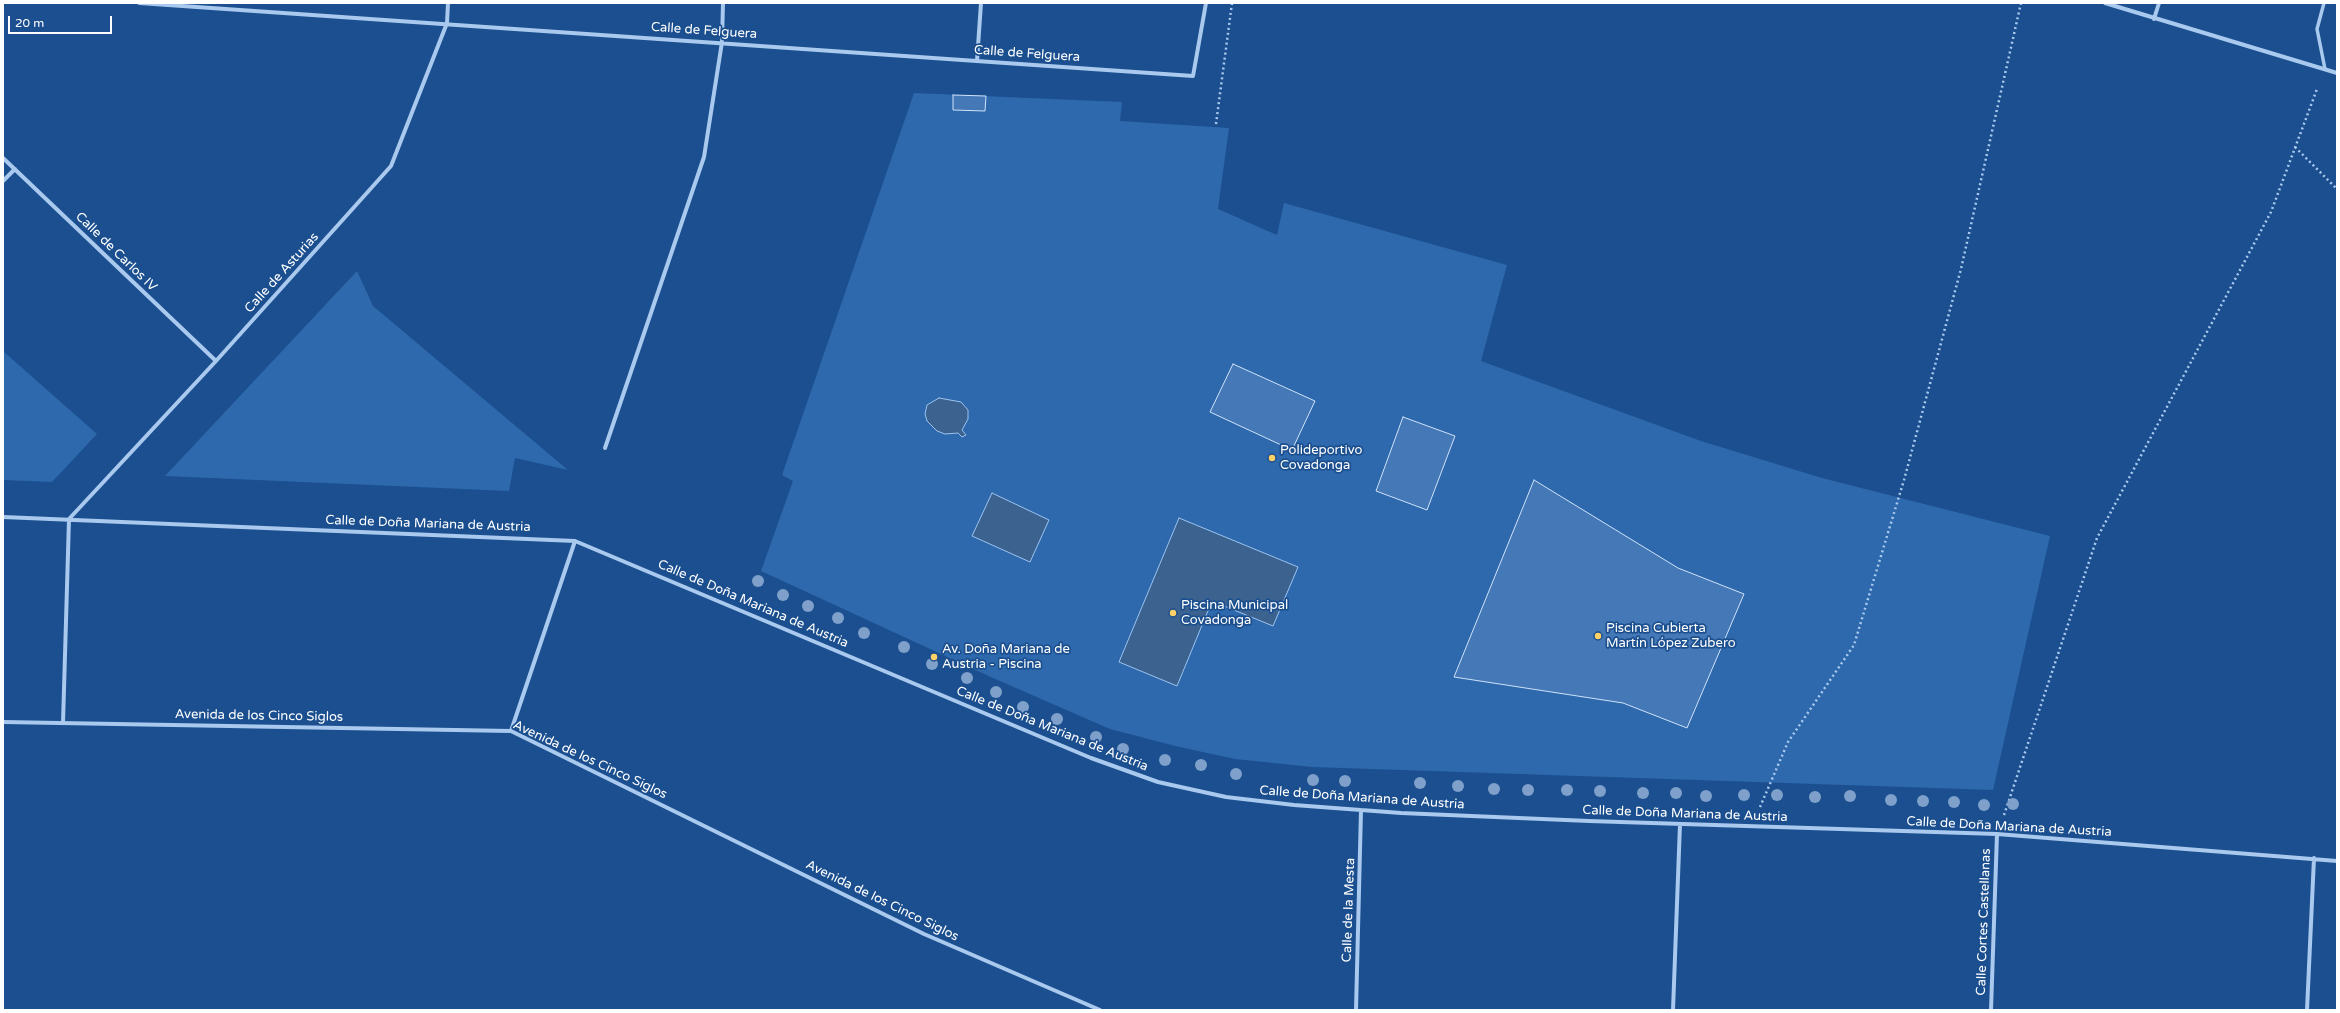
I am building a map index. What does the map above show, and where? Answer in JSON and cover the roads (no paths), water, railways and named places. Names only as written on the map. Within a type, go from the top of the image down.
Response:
[{"type":"street","name":"Calle de Felguera","points":[[139,3],[722,42],[1193,76],[1206,3]]},
{"type":"street","name":"Calle de Asturias","points":[[69,519],[216,361],[391,166],[447,23],[448,3]]},
{"type":"street","points":[[605,448],[704,157],[722,42],[723,3]]},
{"type":"street","points":[[977,61],[981,3]]},
{"type":"street","points":[[2105,3],[2337,73]]},
{"type":"street","points":[[2154,19],[2159,3]]},
{"type":"street","points":[[2324,3],[2317,28],[2324,69]]},
{"type":"street","name":"Calle de Carlos IV","points":[[3,158],[216,361]]},
{"type":"street","points":[[3,181],[15,169]]},
{"type":"street","name":"Calle de Doña Mariana de Austria","points":[[3,517],[576,541],[1092,758],[1158,782],[1226,797],[1362,810],[1680,824],[1997,834],[2337,861]]},
{"type":"street","points":[[63,723],[69,519]]},
{"type":"street","points":[[511,731],[576,541]]},
{"type":"street","name":"Avenida de los Cinco Siglos","points":[[3,722],[511,731],[924,934],[1100,1010]]},
{"type":"street","name":"Calle de la Mesta","points":[[1356,1010],[1362,810]]},
{"type":"street","points":[[1673,1010],[1680,824]]},
{"type":"street","name":"Calle Cortes Castellanas","points":[[1991,1010],[1997,834]]},
{"type":"street","points":[[2308,1010],[2314,858]]},
{"type":"place","name":"Polideportivo Covadonga","points":[[1272,458]]},
{"type":"place","name":"Piscina Municipal Covadonga","points":[[1173,613]]},
{"type":"place","name":"Piscina Cubierta Martín López Zubero","points":[[1598,636]]},
{"type":"place","name":"Av. Doña Mariana de Austria - Piscina","points":[[934,657]]}]
